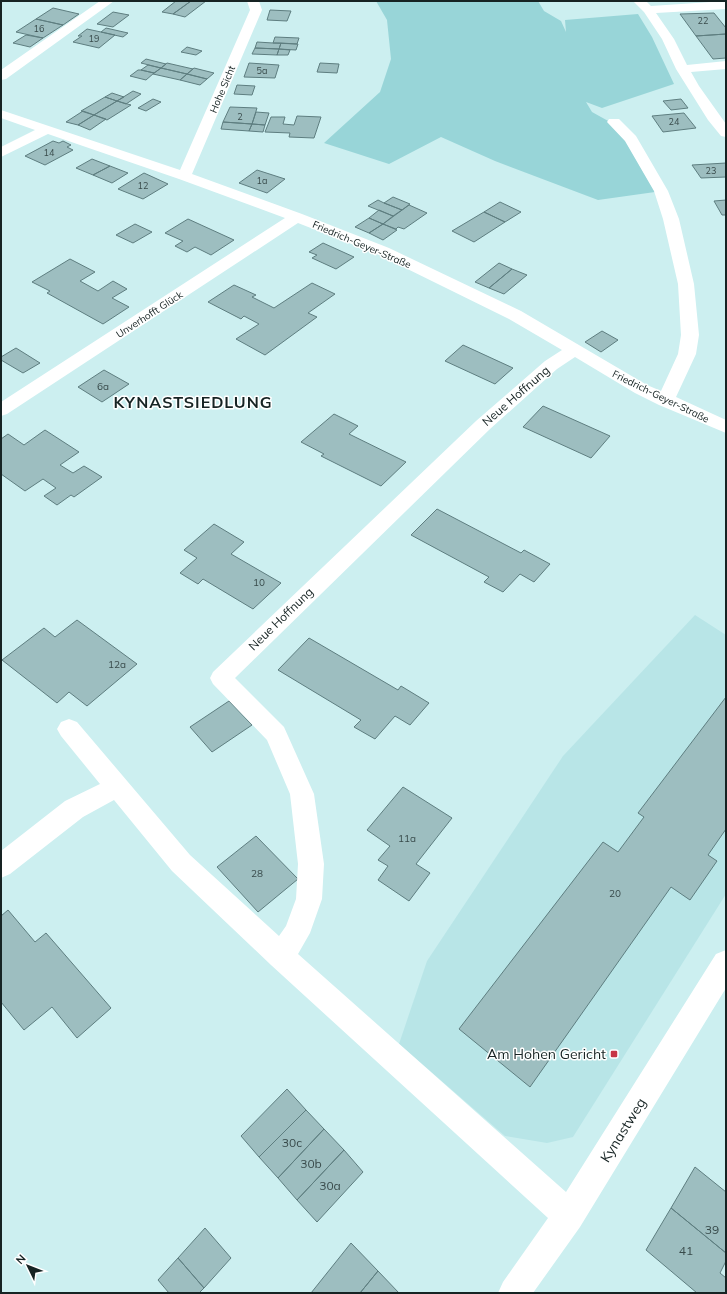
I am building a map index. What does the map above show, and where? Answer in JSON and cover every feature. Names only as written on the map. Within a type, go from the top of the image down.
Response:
[{"type":"street","points":[[1,76],[108,1]]},
{"type":"street","name":"Hohe Sicht","points":[[184,176],[256,10],[253,1]]},
{"type":"street","points":[[643,6],[726,5]]},
{"type":"street","points":[[643,6],[668,39],[692,86],[720,120],[726,133]]},
{"type":"street","points":[[682,69],[726,65]]},
{"type":"street","name":"Friedrich-Geyer-Straße","points":[[1,114],[184,176],[297,217],[383,251],[515,315],[622,378],[665,401],[726,427]]},
{"type":"street","points":[[614,122],[631,140],[661,191],[672,219],[686,284],[690,336],[686,354],[665,401]]},
{"type":"street","points":[[1,153],[46,130]]},
{"type":"street","name":"Unverhofft Glück","points":[[1,410],[297,217]]},
{"type":"street","name":"Neue Hoffnung","points":[[281,956],[297,933],[309,899],[311,864],[302,794],[276,734],[221,678],[483,425],[551,365],[574,350]]},
{"type":"street","points":[[69,729],[181,863],[281,956],[570,1216]]},
{"type":"street","points":[[1,866],[74,809],[117,787]]},
{"type":"street","name":"Kynastweg","points":[[514,1293],[570,1216],[726,963]]},
{"type":"shaded area","points":[[376,1],[538,1],[544,11],[561,21],[566,32],[565,20],[638,14],[652,37],[674,84],[602,108],[586,102],[592,112],[610,122],[625,140],[655,192],[598,200],[495,161],[441,137],[389,164],[324,143],[380,92],[391,59],[387,20]]},
{"type":"shaded area","points":[[695,615],[726,635],[726,894],[573,1137],[547,1143],[505,1136],[399,1044],[427,961],[563,756]]},
{"type":"building","points":[[176,1],[191,1],[173,14],[162,12]]},
{"type":"building","points":[[191,1],[206,1],[185,17],[173,14]]},
{"type":"building","points":[[53,8],[79,14],[63,25],[36,19]]},
{"type":"building","points":[[270,10],[291,11],[287,21],[267,20]]},
{"type":"building","points":[[113,12],[129,15],[113,27],[97,24]]},
{"type":"building","points":[[714,13],[726,28],[726,34],[696,36],[680,14]]},
{"type":"building","points":[[36,19],[63,25],[43,38],[16,32]]},
{"type":"building","points":[[106,28],[128,33],[123,37],[101,32]]},
{"type":"building","points":[[87,29],[115,35],[99,48],[73,42],[82,36],[78,36]]},
{"type":"building","points":[[726,34],[726,58],[713,59],[696,36]]},
{"type":"building","points":[[26,35],[43,38],[30,47],[13,43]]},
{"type":"building","points":[[275,37],[299,38],[297,44],[273,43]]},
{"type":"building","points":[[257,42],[281,43],[279,49],[255,48]]},
{"type":"building","points":[[281,43],[298,44],[296,50],[279,49]]},
{"type":"building","points":[[187,47],[202,51],[196,55],[181,52]]},
{"type":"building","points":[[255,48],[279,49],[277,55],[252,54]]},
{"type":"building","points":[[279,49],[290,50],[288,55],[277,55]]},
{"type":"building","points":[[146,59],[166,64],[161,68],[141,63]]},
{"type":"building","points":[[167,63],[193,69],[187,74],[161,68]]},
{"type":"building","points":[[249,63],[279,65],[275,78],[244,77]]},
{"type":"building","points":[[320,63],[339,64],[337,73],[317,72]]},
{"type":"building","points":[[148,65],[161,68],[154,73],[141,70]]},
{"type":"building","points":[[161,68],[187,74],[180,80],[153,74]]},
{"type":"building","points":[[194,68],[214,73],[207,79],[187,74]]},
{"type":"building","points":[[138,70],[154,73],[146,80],[130,76]]},
{"type":"building","points":[[187,74],[207,79],[200,85],[180,80]]},
{"type":"building","points":[[237,85],[255,86],[252,95],[234,94]]},
{"type":"building","points":[[133,91],[141,94],[126,104],[117,101]]},
{"type":"building","points":[[112,93],[124,97],[117,101],[105,97]]},
{"type":"building","points":[[105,97],[117,101],[94,115],[81,111]]},
{"type":"building","points":[[153,99],[161,102],[146,111],[138,108]]},
{"type":"building","points":[[681,99],[688,108],[671,110],[663,101]]},
{"type":"building","points":[[117,101],[131,105],[107,120],[94,115]]},
{"type":"building","points":[[230,107],[257,108],[252,124],[223,122]]},
{"type":"building","points":[[83,111],[94,115],[78,125],[66,122]]},
{"type":"building","points":[[256,112],[269,113],[265,125],[252,124]]},
{"type":"building","points":[[684,113],[696,128],[663,132],[652,116]]},
{"type":"building","points":[[94,115],[106,119],[90,130],[78,125]]},
{"type":"building","points":[[297,116],[321,117],[314,138],[289,137],[290,133],[265,132],[271,117],[285,117],[283,124],[294,125]]},
{"type":"building","points":[[223,122],[252,124],[249,131],[221,129]]},
{"type":"building","points":[[252,124],[265,125],[263,132],[249,131]]},
{"type":"building","points":[[53,141],[59,143],[63,141],[71,145],[67,147],[73,150],[45,165],[25,156]]},
{"type":"building","points":[[92,159],[110,166],[93,175],[76,168]]},
{"type":"building","points":[[726,163],[726,177],[701,178],[692,165]]},
{"type":"building","points":[[110,166],[128,173],[112,183],[93,175]]},
{"type":"building","points":[[257,170],[285,179],[267,193],[239,183]]},
{"type":"building","points":[[144,173],[168,184],[143,199],[118,189]]},
{"type":"building","points":[[393,197],[410,204],[402,210],[384,203]]},
{"type":"building","points":[[378,200],[402,210],[393,216],[368,206]]},
{"type":"building","points":[[726,200],[726,215],[722,215],[714,201]]},
{"type":"building","points":[[500,202],[521,212],[505,222],[484,212]]},
{"type":"building","points":[[409,205],[427,213],[404,229],[398,227],[396,229],[383,224]]},
{"type":"building","points":[[379,210],[393,216],[383,224],[369,218]]},
{"type":"building","points":[[484,212],[505,222],[474,242],[452,231]]},
{"type":"building","points":[[369,218],[383,224],[369,233],[355,227]]},
{"type":"building","points":[[188,219],[234,240],[211,255],[195,247],[187,252],[175,246],[183,241],[165,233]]},
{"type":"building","points":[[135,224],[152,232],[133,243],[116,235]]},
{"type":"building","points":[[383,224],[397,230],[383,240],[369,233]]},
{"type":"building","points":[[323,243],[354,257],[336,269],[312,258],[317,255],[309,252]]},
{"type":"building","points":[[70,259],[95,272],[80,281],[98,291],[113,281],[127,289],[112,298],[129,307],[103,324],[47,293],[50,291],[32,282]]},
{"type":"building","points":[[499,263],[512,269],[489,288],[475,282]]},
{"type":"building","points":[[512,269],[527,275],[504,294],[489,288]]},
{"type":"building","points":[[312,283],[335,294],[308,313],[317,317],[265,355],[236,339],[259,324],[244,316],[241,319],[208,302],[234,285],[256,295],[252,297],[274,308]]},
{"type":"building","points":[[602,331],[618,340],[601,352],[585,342]]},
{"type":"building","points":[[463,345],[513,368],[495,384],[445,361]]},
{"type":"building","points":[[16,348],[40,363],[23,373],[1,360],[1,357]]},
{"type":"building","points":[[104,370],[129,384],[102,402],[78,387]]},
{"type":"building","points":[[543,406],[610,436],[591,458],[523,427]]},
{"type":"building","points":[[334,414],[358,426],[349,434],[406,462],[381,486],[321,456],[324,454],[301,442]]},
{"type":"building","points":[[45,430],[79,452],[60,465],[73,473],[84,466],[102,477],[74,497],[71,495],[57,505],[44,496],[56,488],[43,479],[25,491],[1,474],[1,439],[8,434],[24,445]]},
{"type":"building","points":[[437,509],[521,553],[524,550],[550,564],[534,582],[520,574],[503,592],[484,582],[489,577],[411,535]]},
{"type":"building","points":[[214,524],[244,542],[231,554],[281,583],[253,609],[203,579],[198,584],[180,573],[197,558],[184,550]]},
{"type":"building","points":[[77,620],[137,664],[87,706],[69,692],[57,703],[2,660],[44,628],[55,637]]},
{"type":"building","points":[[309,638],[398,690],[401,686],[429,703],[410,725],[395,716],[375,739],[354,727],[361,720],[278,670]]},
{"type":"building","points":[[726,697],[726,829],[708,855],[717,861],[690,900],[671,887],[530,1087],[459,1029],[603,842],[618,852],[644,817],[638,813]]},
{"type":"building","points":[[229,701],[252,725],[212,752],[190,727]]},
{"type":"building","points":[[403,787],[452,818],[416,864],[430,873],[409,901],[378,880],[388,866],[378,860],[390,846],[367,830]]},
{"type":"building","points":[[256,836],[298,879],[258,912],[217,867]]},
{"type":"building","points":[[8,910],[35,942],[46,933],[111,1008],[77,1038],[52,1007],[24,1030],[1,1002],[1,916]]},
{"type":"building","points":[[287,1089],[306,1110],[259,1157],[241,1136]]},
{"type":"building","points":[[306,1110],[324,1129],[278,1178],[259,1157]]},
{"type":"building","points":[[324,1129],[344,1150],[297,1200],[278,1178]]},
{"type":"building","points":[[344,1150],[363,1172],[317,1222],[297,1200]]},
{"type":"building","points":[[695,1167],[726,1192],[726,1253],[671,1208]]},
{"type":"building","points":[[671,1208],[726,1253],[726,1261],[720,1273],[726,1278],[726,1293],[697,1293],[646,1250]]},
{"type":"building","points":[[205,1228],[231,1258],[204,1288],[178,1258]]},
{"type":"building","points":[[351,1243],[378,1271],[360,1293],[311,1293]]},
{"type":"building","points":[[178,1258],[204,1288],[199,1293],[169,1293],[158,1280]]},
{"type":"building","points":[[378,1271],[399,1293],[360,1293]]},
{"type":"place","name":"Am Hohen Gericht","points":[[614,1054]]},
{"type":"district","name":"KYNASTSIEDLUNG","points":[[193,402]]}]
